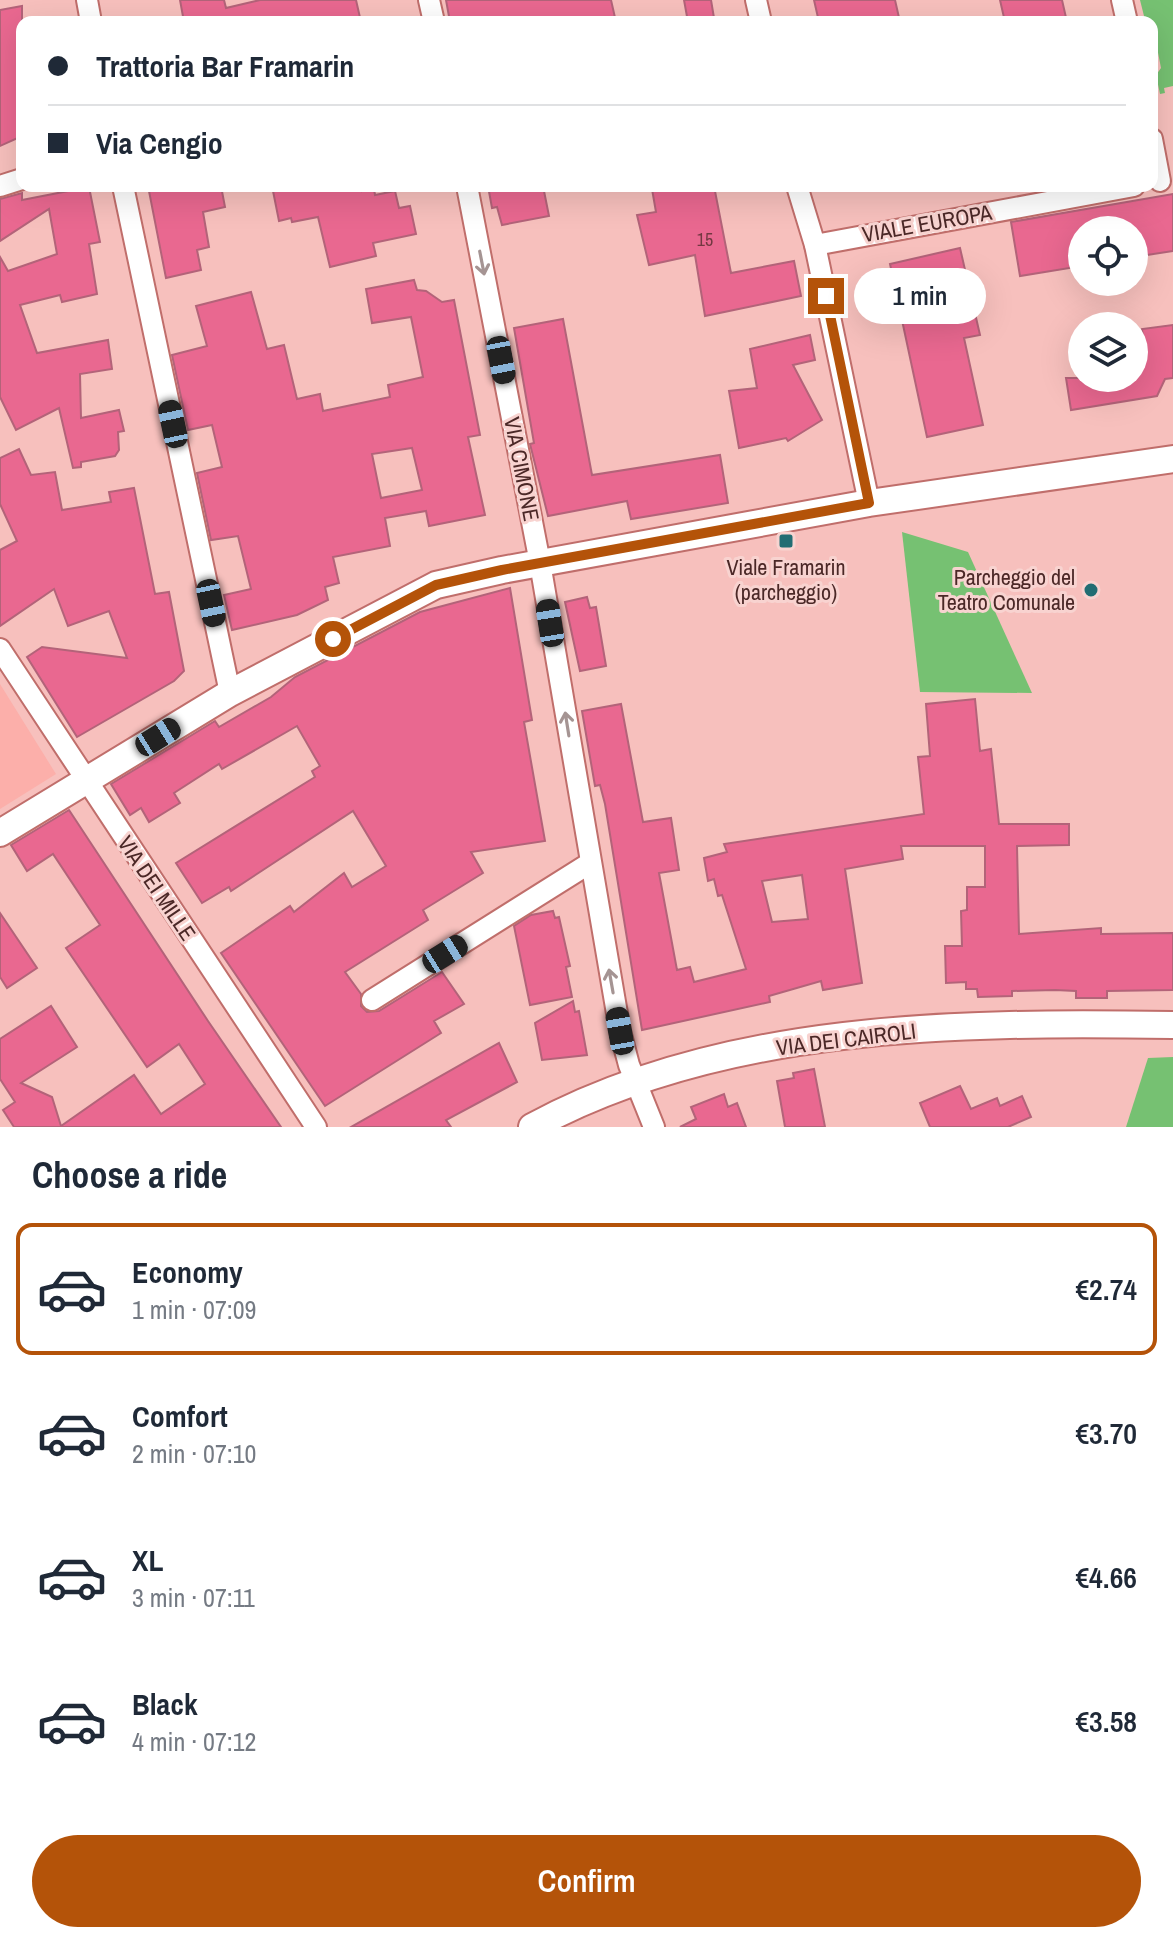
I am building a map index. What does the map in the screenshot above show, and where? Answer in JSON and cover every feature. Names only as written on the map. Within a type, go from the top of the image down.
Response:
[{"type":"street","points":[[124,192],[230,693]]},
{"type":"street","name":"VIA CIMONE","points":[[468,192],[540,563],[620,1031],[654,1127]]},
{"type":"street","points":[[799,192],[815,245],[869,503]]},
{"type":"street","name":"VIALE EUROPA","points":[[815,245],[1102,192]]},
{"type":"street","points":[[0,833],[230,693],[436,585],[869,503],[1173,459]]},
{"type":"street","name":"VIA DEI MILLE","points":[[0,649],[316,1127]]},
{"type":"street","points":[[372,1000],[590,863]]},
{"type":"street","name":"VIA DEI CAIROLI","points":[[532,1127],[583,1101],[727,1055],[823,1039],[938,1028],[1173,1025]]},
{"type":"shaded area","points":[[0,684],[56,774],[0,809]]},
{"type":"green space","points":[[1140,0],[1173,0],[1173,86],[1164,88],[1165,93],[1160,94],[1158,84],[1161,68],[1158,16],[1144,16]]},
{"type":"green space","points":[[902,532],[968,552],[1032,693],[920,692]]},
{"type":"green space","points":[[1173,1057],[1173,1127],[1126,1127],[1148,1058]]},
{"type":"building","points":[[180,0],[224,0],[226,8],[260,0],[356,0],[360,16],[183,16]]},
{"type":"building","points":[[446,0],[611,0],[615,16],[449,16]]},
{"type":"building","points":[[684,0],[711,0],[714,16],[687,16]]},
{"type":"building","points":[[814,0],[895,0],[899,16],[818,16]]},
{"type":"building","points":[[1000,0],[1062,0],[1066,16],[1004,16]]},
{"type":"building","points":[[22,6],[22,16],[16,16],[16,139],[0,146],[0,10]]},
{"type":"building","points":[[63,192],[90,192],[100,242],[89,244],[97,294],[62,302],[60,295],[20,305],[37,353],[108,340],[112,369],[80,374],[81,418],[119,410],[124,431],[118,432],[119,450],[115,456],[81,462],[81,467],[73,468],[59,408],[16,430],[0,397],[0,257],[8,271],[57,254],[49,209],[0,241],[0,199],[22,193],[22,200]]},
{"type":"building","points":[[149,192],[222,192],[225,207],[203,212],[209,247],[197,250],[201,270],[166,278]]},
{"type":"building","points":[[273,192],[374,192],[375,195],[395,192],[399,208],[410,206],[416,234],[373,243],[376,256],[330,267],[318,217],[279,221]]},
{"type":"building","points":[[489,192],[544,192],[549,216],[502,225],[497,207],[492,208]]},
{"type":"building","points":[[653,192],[715,192],[731,273],[794,261],[801,296],[705,316],[695,255],[649,265],[637,215],[656,212]]},
{"type":"building","points":[[1173,194],[1173,251],[1148,255],[1148,216],[1068,216],[1068,268],[1020,276],[1011,222]]},
{"type":"building","points":[[960,248],[980,335],[964,338],[983,425],[927,437],[890,264]]},
{"type":"building","points":[[414,280],[417,290],[426,291],[442,302],[454,300],[480,435],[468,437],[485,515],[429,526],[426,511],[385,518],[390,546],[333,557],[339,583],[325,587],[328,600],[297,615],[232,630],[224,595],[251,589],[238,536],[211,540],[197,473],[222,467],[212,425],[188,430],[172,355],[207,346],[196,306],[251,292],[267,349],[284,345],[297,399],[320,394],[323,411],[390,397],[388,385],[423,377],[411,317],[372,323],[366,289]],"holes":[[[412,448],[422,490],[381,498],[372,454]]]},
{"type":"building","points":[[563,319],[592,475],[720,455],[728,503],[631,519],[627,501],[548,516],[530,444],[534,443],[514,328]]},
{"type":"building","points":[[1173,325],[1173,378],[1165,379],[1157,396],[1071,410],[1068,392],[1148,392],[1148,328]]},
{"type":"building","points":[[810,335],[815,360],[793,365],[822,420],[788,441],[786,438],[739,448],[729,391],[757,388],[750,349]]},
{"type":"building","points":[[19,449],[31,475],[55,472],[62,510],[111,502],[109,492],[134,488],[155,594],[169,592],[184,671],[174,681],[77,737],[27,657],[42,647],[127,658],[109,611],[68,626],[54,589],[0,626],[0,550],[17,541],[0,504],[0,458]]},
{"type":"building","points":[[510,588],[532,720],[524,722],[545,841],[471,852],[483,873],[423,910],[428,920],[345,972],[361,994],[361,1006],[367,1012],[379,1011],[442,972],[464,1004],[434,1021],[441,1033],[325,1106],[221,953],[290,906],[294,912],[344,873],[352,887],[386,866],[353,811],[231,891],[229,887],[202,903],[176,863],[315,777],[312,771],[320,766],[297,726],[222,769],[219,764],[174,793],[180,803],[149,822],[141,808],[130,815],[111,784],[215,721],[219,727],[271,697],[295,677],[420,612]]},
{"type":"building","points":[[587,597],[590,608],[596,607],[606,666],[580,671],[565,602]]},
{"type":"building","points":[[975,699],[980,751],[991,749],[999,824],[1069,824],[1069,845],[1017,846],[1019,934],[1101,928],[1101,934],[1173,933],[1173,990],[1107,991],[1107,998],[1076,998],[1076,991],[1055,990],[1012,991],[1012,996],[978,997],[977,989],[966,989],[966,982],[946,983],[945,946],[962,946],[961,911],[967,910],[967,887],[985,887],[985,846],[901,846],[903,859],[845,869],[862,983],[823,990],[821,981],[769,996],[770,1002],[642,1030],[605,804],[600,785],[595,786],[582,711],[621,704],[643,822],[671,818],[679,870],[659,873],[677,970],[690,967],[694,982],[746,969],[722,895],[718,896],[714,879],[708,881],[704,858],[727,852],[724,844],[924,814],[918,757],[930,756],[926,704]],"holes":[[[802,875],[808,919],[772,922],[762,881]]]},
{"type":"building","points":[[69,810],[281,1127],[14,1127],[3,1110],[15,1102],[0,1079],[0,1039],[51,1006],[77,1047],[21,1083],[52,1097],[61,1126],[134,1075],[161,1114],[205,1084],[179,1044],[147,1067],[66,948],[100,925],[53,854],[27,871],[11,845]]},
{"type":"building","points":[[553,911],[555,918],[559,917],[570,966],[566,967],[572,997],[530,1005],[514,926],[531,915]]},
{"type":"building","points":[[0,913],[37,968],[7,988],[0,977]]},
{"type":"building","points":[[573,1001],[575,1012],[579,1011],[587,1055],[542,1060],[535,1023]]},
{"type":"building","points":[[499,1043],[517,1082],[446,1120],[451,1127],[351,1127]]},
{"type":"building","points":[[814,1069],[825,1127],[785,1127],[777,1081],[794,1078],[793,1073]]},
{"type":"building","points":[[960,1086],[971,1109],[997,1098],[1000,1106],[1022,1096],[1031,1117],[1008,1127],[930,1127],[920,1103]]},
{"type":"building","points":[[724,1094],[728,1107],[737,1103],[746,1127],[680,1127],[696,1119],[691,1107]]},
{"type":"place","name":"Viale Framarin (parcheggio)","points":[[786,541]]},
{"type":"place","name":"Parcheggio del Teatro Comunale","points":[[1091,590]]},
{"type":"route","points":[[333,639],[436,585],[502,570],[869,503],[826,296]]}]
